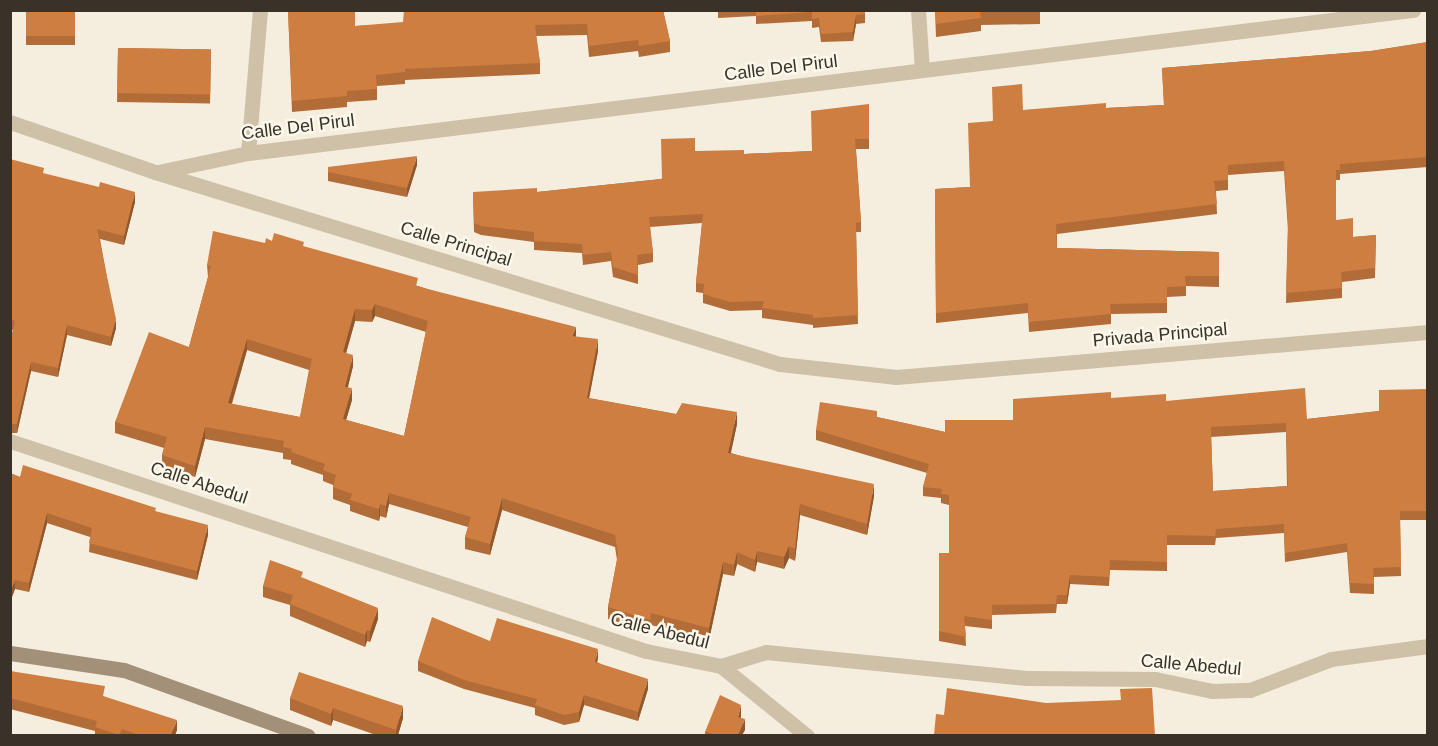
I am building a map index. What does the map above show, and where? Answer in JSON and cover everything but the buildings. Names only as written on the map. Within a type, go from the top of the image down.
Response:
[{"type":"street","points":[[248,153],[260,10]]},
{"type":"street","points":[[918,10],[922,70]]},
{"type":"street","name":"Calle Del Pirul","points":[[155,172],[248,153],[1413,10]]},
{"type":"street","name":"Calle Principal","points":[[10,122],[155,172],[780,364],[896,377]]},
{"type":"street","name":"Privada Principal","points":[[896,377],[1428,332]]},
{"type":"street","name":"Calle Abedul","points":[[10,441],[646,651],[721,666],[766,652],[1027,678],[1155,679],[1212,691],[1250,690],[1331,659],[1428,646]]},
{"type":"street","points":[[10,653],[124,670],[308,735]]},
{"type":"street","points":[[721,666],[807,735]]}]
